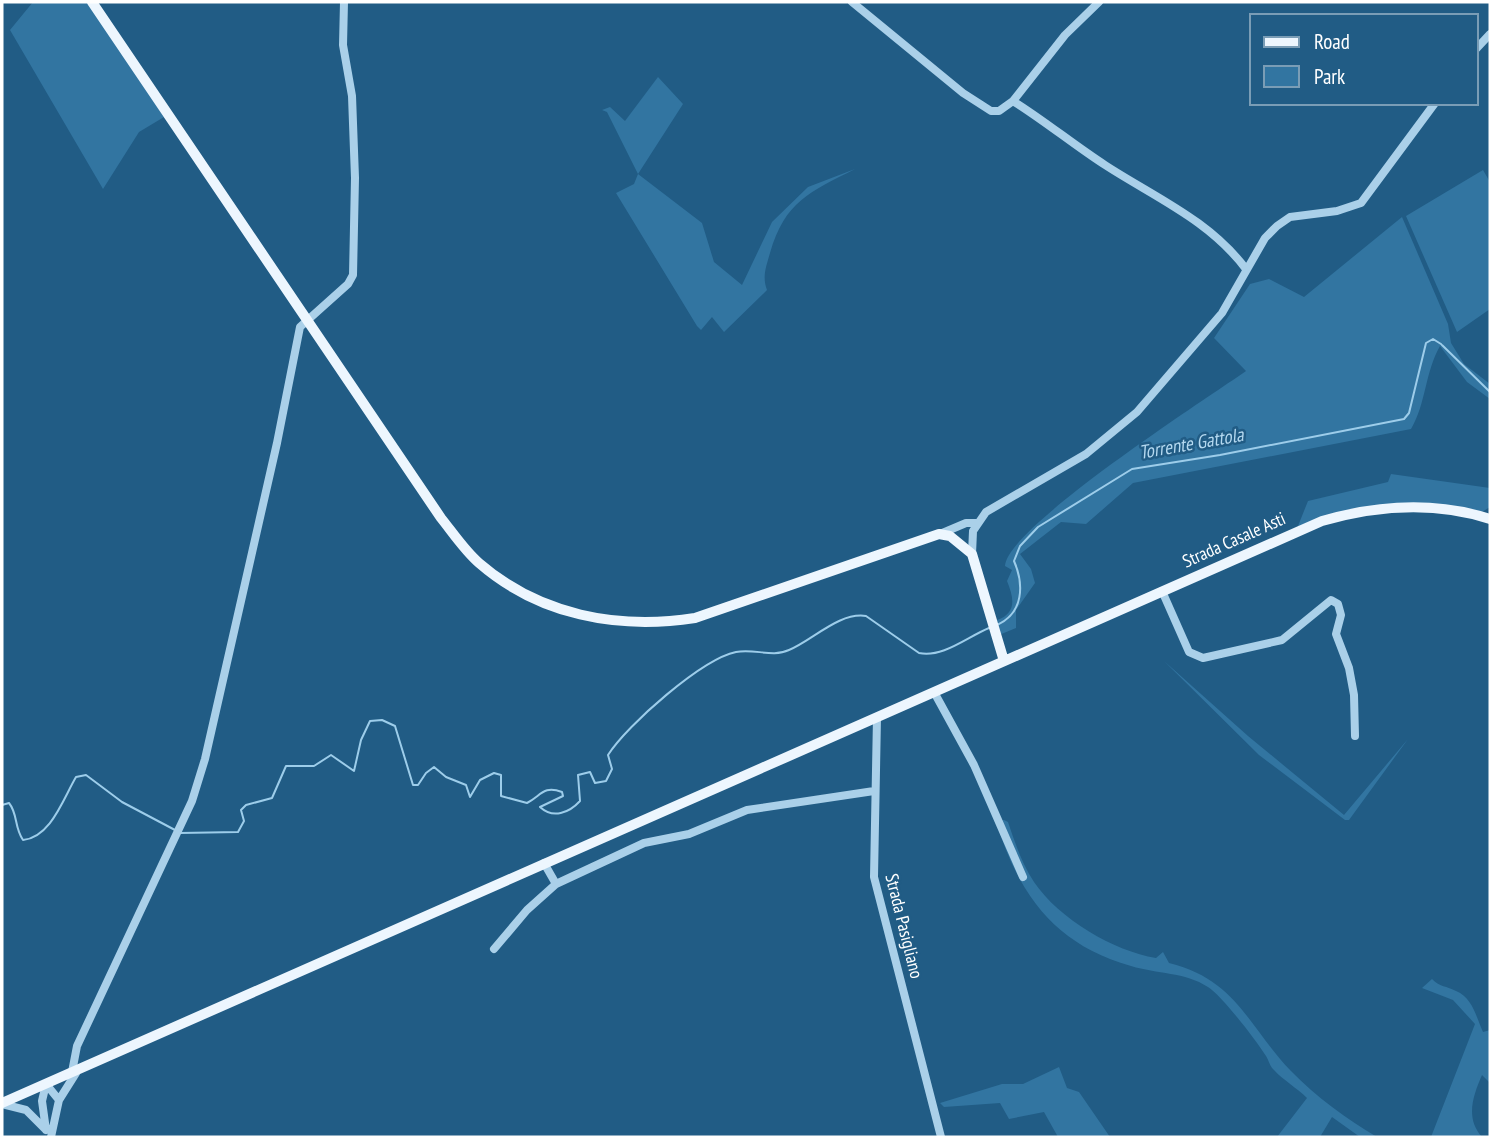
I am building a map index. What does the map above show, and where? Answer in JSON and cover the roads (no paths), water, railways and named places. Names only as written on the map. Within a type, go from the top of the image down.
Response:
[{"type":"main road","points":[[92,2],[433,508],[476,561],[501,581],[559,610],[622,622],[695,618],[939,534],[950,536],[972,554],[1004,661]]},
{"type":"main road","name":"Strada Casale Asti","points":[[2,1103],[1296,531],[1349,513],[1413,506],[1453,510],[1490,519]]},
{"type":"street","points":[[48,1135],[59,1100],[78,1070],[77,1046],[182,822],[205,759],[277,443],[300,327],[348,284],[355,264],[352,96],[343,45],[344,2]]},
{"type":"street","points":[[852,2],[981,105],[999,111],[1013,101],[1066,35],[1099,2]]},
{"type":"street","points":[[1478,47],[1490,34]]},
{"type":"street","points":[[1013,101],[1105,165],[1198,221],[1233,252],[1247,269]]},
{"type":"street","points":[[972,554],[972,536],[977,523],[986,512],[1086,454],[1129,419],[1222,313],[1265,238],[1290,217],[1337,211],[1361,203],[1434,105]]},
{"type":"street","points":[[939,534],[977,523]]},
{"type":"street","points":[[1162,591],[1189,652],[1203,658],[1282,640],[1331,600],[1338,604],[1341,615],[1336,634],[1349,668],[1354,695],[1355,736]]},
{"type":"street","points":[[934,692],[974,765],[1023,877]]},
{"type":"street","name":"Strada Pasigliano","points":[[877,718],[874,877],[941,1137]]},
{"type":"street","points":[[494,949],[527,910],[556,884],[644,843],[690,834],[747,810],[874,791]]},
{"type":"street","points":[[544,863],[556,884]]},
{"type":"street","points":[[46,1084],[59,1100]]},
{"type":"street","points":[[46,1084],[42,1101],[48,1135]]},
{"type":"street","points":[[2,1103],[26,1110],[48,1135]]},
{"type":"waterway","name":"Torrente Gattola","points":[[997,625],[1006,620],[1017,606],[1020,588],[1014,561],[1020,546],[1038,527],[1132,469],[1220,455],[1404,419],[1409,413],[1426,343],[1433,339],[1441,344]]},
{"type":"waterway","name":"Torrente Gattola","points":[[1442,345],[1490,392]]},
{"type":"waterway","name":"Torrente Gattola","points":[[180,833],[238,832],[244,821],[241,810],[246,805],[272,798],[286,766],[314,766],[331,755],[354,771],[361,740],[370,721],[382,720],[395,726],[413,785],[418,785],[434,767],[446,777],[466,785],[470,797],[480,780],[494,773],[501,775],[501,796],[527,803],[546,791],[562,792],[563,796],[540,807],[550,813],[561,813],[580,801],[578,775],[590,772],[595,783],[606,781],[612,769],[608,755],[631,727],[666,695],[722,657],[743,651],[783,652],[798,646],[836,622],[856,616],[866,616],[919,653],[928,654],[946,650],[989,628]]},
{"type":"waterway","name":"Torrente Gattola","points":[[2,805],[9,803],[12,807],[23,840],[33,837],[49,825],[76,777],[86,775],[122,802],[175,830]]}]
